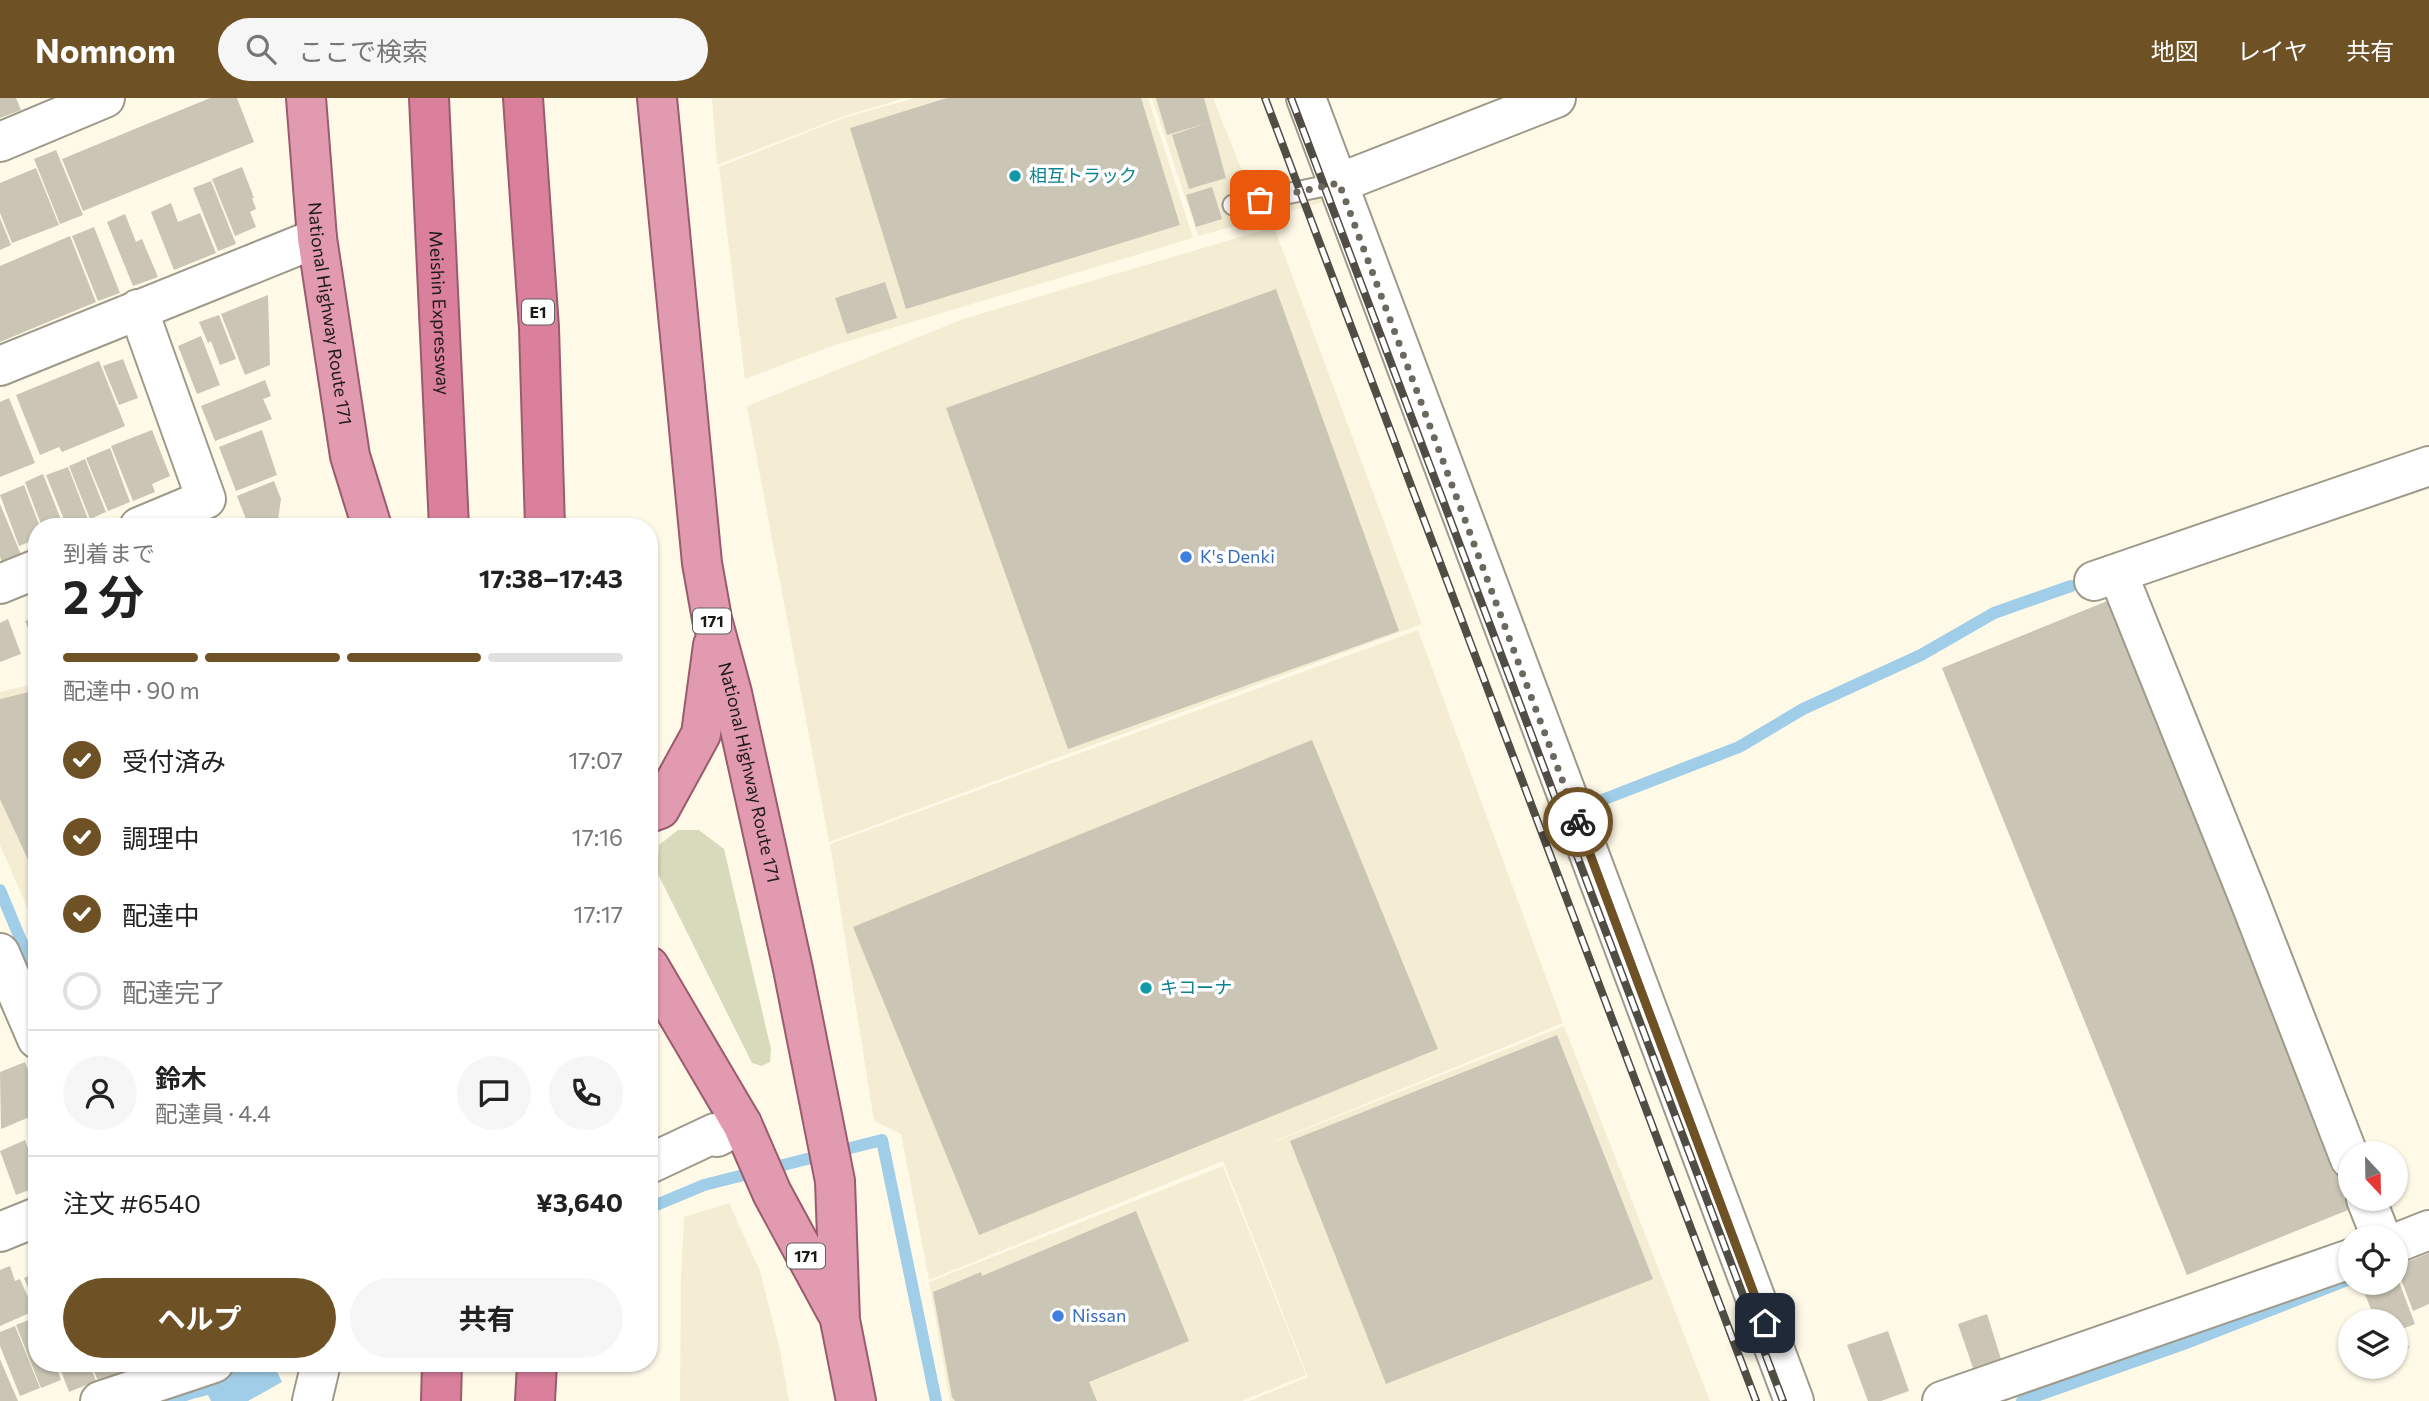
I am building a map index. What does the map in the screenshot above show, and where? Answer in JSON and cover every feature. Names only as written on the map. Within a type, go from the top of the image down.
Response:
[{"type":"highway","name":"National Highway Route 171","points":[[306,98],[317,238],[350,456],[369,518]]},
{"type":"highway","name":"Meishin Expressway","points":[[429,98],[449,518]]},
{"type":"highway","name":"E1","points":[[523,98],[539,328],[545,518]]},
{"type":"highway","name":"National Highway Route 171","points":[[657,98],[702,563],[715,629],[735,704],[835,1181],[840,1320],[856,1401]]},
{"type":"highway","points":[[658,810],[701,734],[715,629]]},
{"type":"highway","name":"National Highway Route 171","points":[[658,982],[749,1140],[772,1193],[840,1320]]},
{"type":"highway","points":[[441,1401],[442,1372]]},
{"type":"highway","points":[[535,1401],[537,1372]]},
{"type":"street","points":[[0,142],[105,98]]},
{"type":"street","points":[[1306,98],[1794,1401]]},
{"type":"street","points":[[1339,183],[1556,98]]},
{"type":"street","points":[[0,366],[317,238]]},
{"type":"street","points":[[138,309],[206,499],[161,518]]},
{"type":"street","points":[[2343,1141],[2249,899],[2105,578],[2429,466]]},
{"type":"street","points":[[0,584],[28,573]]},
{"type":"street","points":[[0,953],[22,1029]]},
{"type":"street","points":[[658,1160],[715,1133],[717,1137],[749,1140]]},
{"type":"street","points":[[0,1232],[28,1221]]},
{"type":"street","points":[[2408,1238],[2429,1230]]},
{"type":"street","points":[[1942,1401],[2338,1263]]},
{"type":"street","points":[[100,1401],[180,1372]]},
{"type":"street","points":[[312,1401],[319,1372]]},
{"type":"lane","points":[[1233,205],[1339,183]]},
{"type":"shaded area","points":[[712,98],[905,98],[845,116],[717,165]]},
{"type":"shaded area","points":[[915,98],[1148,98],[1193,238],[835,345],[745,379],[719,167],[846,117]]},
{"type":"shaded area","points":[[1152,98],[1213,98],[1251,193],[1320,178],[1328,201],[1198,236]]},
{"type":"shaded area","points":[[1274,227],[1422,624],[829,842],[747,406],[963,319]]},
{"type":"shaded area","points":[[1418,630],[1563,1023],[1231,1159],[1564,1026],[1710,1401],[1249,1401],[1308,1377],[1223,1161],[929,1280],[901,1134],[874,1121],[830,844]]},
{"type":"shaded area","points":[[28,685],[28,909],[0,845],[0,692]]},
{"type":"shaded area","points":[[1223,1166],[1306,1375],[1242,1401],[950,1401],[929,1282]]},
{"type":"shaded area","points":[[729,1203],[760,1271],[780,1350],[789,1401],[680,1401],[684,1217]]},
{"type":"green space","points":[[678,830],[699,830],[724,849],[771,1049],[770,1062],[762,1066],[752,1063],[658,874],[659,845]]},
{"type":"water","points":[[226,1372],[277,1372],[282,1382],[248,1401],[211,1401],[208,1395],[197,1398],[191,1386]]},
{"type":"building","points":[[0,98],[16,98],[21,110],[0,118]]},
{"type":"building","points":[[210,98],[237,98],[254,142],[83,211],[62,159]]},
{"type":"building","name":"相互トラック","points":[[947,98],[1141,98],[1180,225],[906,309],[850,128]]},
{"type":"building","points":[[1156,98],[1204,98],[1226,178],[1189,189],[1172,135],[1207,123],[1167,135]]},
{"type":"building","points":[[56,150],[83,215],[60,224],[34,159]]},
{"type":"building","points":[[242,167],[254,198],[256,209],[250,212],[256,227],[235,236],[212,179]]},
{"type":"building","points":[[36,168],[59,225],[12,243],[0,213],[0,183]]},
{"type":"building","points":[[211,181],[236,244],[218,251],[193,188]]},
{"type":"building","points":[[1212,187],[1222,219],[1196,227],[1186,195]]},
{"type":"building","points":[[171,203],[178,222],[200,213],[216,253],[174,270],[151,212]]},
{"type":"building","points":[[125,214],[136,242],[142,239],[158,277],[133,286],[107,222]]},
{"type":"building","points":[[0,218],[11,245],[0,250]]},
{"type":"building","points":[[94,227],[120,293],[98,301],[72,236]]},
{"type":"building","points":[[70,236],[96,302],[0,342],[0,266]]},
{"type":"building","points":[[885,282],[897,318],[847,334],[835,298]]},
{"type":"building","name":"K's Denki","points":[[1276,289],[1399,631],[1068,749],[946,408]]},
{"type":"building","points":[[268,295],[270,365],[245,375],[221,314]]},
{"type":"building","points":[[219,315],[236,359],[220,365],[211,341],[208,343],[199,322]]},
{"type":"building","points":[[201,336],[220,385],[197,394],[178,346]]},
{"type":"building","points":[[123,359],[138,398],[119,405],[103,366]]},
{"type":"building","points":[[99,361],[125,426],[62,452],[59,447],[40,455],[16,395]]},
{"type":"building","points":[[265,380],[271,396],[263,399],[272,419],[215,441],[201,406]]},
{"type":"building","points":[[9,398],[35,463],[0,477],[0,402]]},
{"type":"building","points":[[152,430],[170,476],[152,484],[155,492],[133,501],[111,446]]},
{"type":"building","points":[[262,430],[277,475],[236,491],[219,447]]},
{"type":"building","points":[[110,448],[130,502],[108,511],[86,458]]},
{"type":"building","points":[[85,459],[106,512],[90,518],[69,466]]},
{"type":"building","points":[[68,467],[88,518],[63,518],[46,475]]},
{"type":"building","points":[[43,474],[60,518],[39,518],[25,482]]},
{"type":"building","points":[[274,481],[281,499],[278,518],[246,518],[237,496]]},
{"type":"building","points":[[24,485],[37,518],[28,518],[28,542],[19,546],[0,495]]},
{"type":"building","points":[[0,504],[22,557],[3,565],[0,557]]},
{"type":"building","points":[[2117,597],[2338,1143],[2338,1211],[2346,1211],[2187,1275],[1942,668]]},
{"type":"building","points":[[8,619],[21,654],[0,662],[0,623]]},
{"type":"building","points":[[28,692],[28,860],[0,799],[0,699]]},
{"type":"building","name":"キコーナ","points":[[1312,740],[1438,1049],[979,1235],[853,927]]},
{"type":"building","points":[[1557,1035],[1653,1279],[1386,1384],[1290,1141]]},
{"type":"building","points":[[25,1062],[28,1070],[28,1118],[1,1129],[0,1072]]},
{"type":"building","points":[[25,1140],[28,1148],[28,1190],[16,1195],[0,1151]]},
{"type":"building","name":"Nissan","points":[[1136,1211],[1189,1341],[1089,1382],[1097,1401],[955,1401],[952,1397],[933,1292],[981,1272],[982,1276]]},
{"type":"building","points":[[2429,1253],[2429,1304],[2413,1311],[2407,1295],[2408,1261]]},
{"type":"building","points":[[10,1266],[15,1281],[20,1279],[28,1297],[28,1314],[0,1326],[0,1270]]},
{"type":"building","points":[[2365,1295],[2404,1295],[2415,1324],[2408,1327],[2408,1309],[2371,1309]]},
{"type":"building","points":[[1987,1314],[2001,1359],[1973,1368],[1958,1324]]},
{"type":"building","points":[[28,1320],[28,1355],[16,1325]]},
{"type":"building","points":[[15,1326],[28,1358],[28,1372],[34,1372],[40,1388],[20,1396],[0,1346],[0,1332]]},
{"type":"building","points":[[1888,1331],[1909,1391],[1881,1401],[1868,1401],[1847,1345]]},
{"type":"building","points":[[0,1359],[5,1371],[18,1401],[0,1401]]},
{"type":"building","points":[[35,1372],[58,1372],[61,1380],[41,1388]]},
{"type":"building","points":[[61,1372],[92,1372],[96,1381],[69,1392]]},
{"type":"building","points":[[94,1372],[129,1372],[99,1384]]},
{"type":"waterway","points":[[1602,800],[1739,747],[1803,709],[1921,655],[1994,613],[2071,586]]},
{"type":"waterway","points":[[0,890],[28,957]]},
{"type":"waterway","points":[[658,1204],[704,1185],[882,1140],[936,1401]]},
{"type":"waterway","points":[[2022,1401],[2189,1342],[2338,1284]]},
{"type":"waterway","points":[[168,1401],[209,1387]]},
{"type":"railway","points":[[1265,98],[1756,1401]]},
{"type":"railway","points":[[1291,98],[1783,1401]]},
{"type":"way so far","points":[[1260,200],[1339,183],[1578,822]]},
{"type":"place","name":"相互トラック","points":[[1015,176]]},
{"type":"place","name":"K's Denki","points":[[1186,557]]},
{"type":"place","name":"キコーナ","points":[[1146,988]]},
{"type":"place","name":"Nissan","points":[[1058,1316]]},
{"type":"route","points":[[1578,822],[1765,1323]]}]
